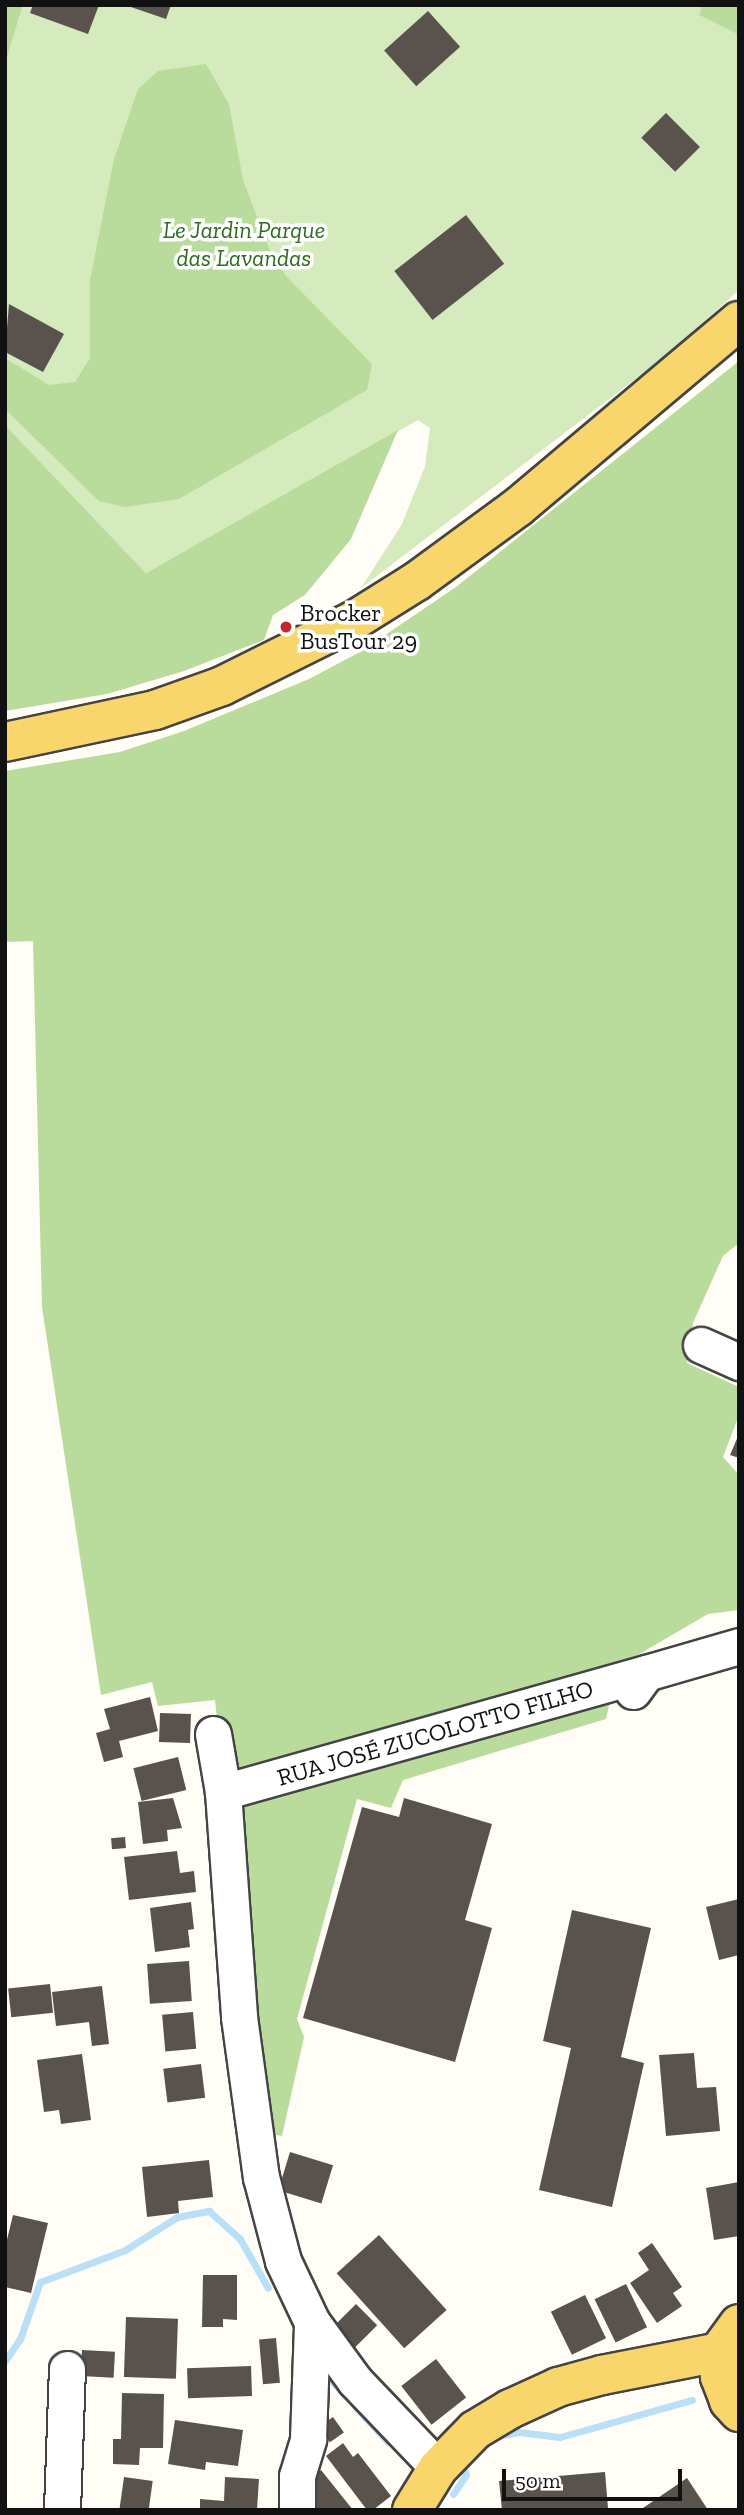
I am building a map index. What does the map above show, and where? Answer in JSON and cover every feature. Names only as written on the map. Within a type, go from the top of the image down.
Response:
[{"type":"main road","points":[[5,742],[155,710],[233,681],[353,621],[417,581],[518,508],[739,321]]},
{"type":"main road","points":[[412,2510],[438,2468],[475,2430],[558,2387],[729,2338],[720,2376],[729,2401],[739,2412]]},
{"type":"street","points":[[701,1345],[739,1362]]},
{"type":"street","name":"RUA JOSÉ ZUCOLOTTO FILHO","points":[[223,1792],[636,1687],[739,1646]]},
{"type":"street","points":[[213,1734],[223,1792],[239,2017],[261,2177],[283,2261],[312,2322],[355,2381],[438,2468]]},
{"type":"street","points":[[297,2510],[296,2476],[307,2440],[312,2322]]},
{"type":"street","points":[[62,2510],[67,2369]]},
{"type":"green space","points":[[5,5],[23,5],[5,64]]},
{"type":"green space","name":"Le Jardin Parque das Lavandas","points":[[23,5],[702,5],[699,15],[739,35],[739,290],[663,358],[361,588],[402,524],[425,466],[430,428],[418,420],[146,573],[5,425],[5,64]]},
{"type":"green space","points":[[702,5],[739,5],[739,35],[699,15]]},
{"type":"green space","points":[[206,64],[229,104],[243,180],[271,253],[286,276],[372,364],[367,390],[179,499],[125,507],[99,501],[5,409],[5,358],[49,385],[75,382],[90,358],[90,280],[114,159],[138,89],[158,71]]},
{"type":"green space","points":[[739,361],[739,1243],[723,1256],[693,1323],[687,1363],[739,1387],[739,1415],[723,1457],[739,1475],[739,1610],[708,1614],[636,1656],[614,1684],[606,1719],[403,1780],[391,1808],[357,1799],[297,2019],[304,2037],[282,2136],[267,2133],[251,2041],[215,1700],[158,1706],[152,1682],[101,1695],[42,1307],[33,941],[5,942],[5,771],[120,752],[184,731],[309,679],[360,652],[456,587]]},
{"type":"green space","points":[[5,425],[146,573],[398,430],[351,539],[305,595],[273,615],[264,640],[184,671],[107,694],[5,711]]},
{"type":"building","points":[[33,5],[99,5],[88,34],[30,13]]},
{"type":"building","points":[[125,5],[171,5],[166,19]]},
{"type":"building","points":[[428,11],[460,47],[416,86],[384,50]]},
{"type":"building","points":[[666,113],[700,147],[675,172],[641,138]]},
{"type":"building","points":[[466,215],[504,264],[432,320],[394,271]]},
{"type":"building","points":[[9,304],[64,334],[43,372],[5,352]]},
{"type":"building","points":[[739,1434],[739,1458],[730,1455]]},
{"type":"building","points":[[150,1697],[158,1731],[119,1741],[123,1757],[104,1762],[96,1733],[110,1729],[104,1709]]},
{"type":"building","points":[[160,1713],[191,1714],[190,1743],[159,1742]]},
{"type":"building","points":[[178,1757],[186,1790],[142,1801],[133,1768]]},
{"type":"building","points":[[173,1798],[182,1828],[167,1830],[168,1841],[143,1844],[138,1802]]},
{"type":"building","points":[[404,1798],[492,1824],[465,1920],[492,1928],[455,2062],[303,2018],[362,1807],[399,1817]]},
{"type":"building","points":[[125,1837],[126,1848],[112,1849],[111,1838]]},
{"type":"building","points":[[177,1851],[180,1873],[194,1871],[196,1892],[129,1900],[124,1857]]},
{"type":"building","points":[[739,1899],[739,1955],[719,1960],[706,1907]]},
{"type":"building","points":[[191,1902],[194,1929],[188,1930],[190,1947],[155,1952],[150,1908]]},
{"type":"building","points":[[572,1910],[651,1928],[621,2057],[644,2063],[612,2207],[539,2190],[571,2048],[543,2041]]},
{"type":"building","points":[[189,1961],[192,2001],[150,2004],[147,1964]]},
{"type":"building","points":[[50,1984],[53,2013],[11,2017],[8,1988]]},
{"type":"building","points":[[102,1986],[109,2044],[92,2046],[89,2022],[56,2026],[52,1992]]},
{"type":"building","points":[[193,2012],[196,2049],[165,2052],[162,2015]]},
{"type":"building","points":[[694,2053],[697,2088],[716,2087],[720,2131],[666,2136],[659,2055]]},
{"type":"building","points":[[82,2054],[91,2120],[61,2124],[59,2110],[44,2112],[37,2060]]},
{"type":"building","points":[[201,2064],[205,2098],[167,2102],[163,2069]]},
{"type":"building","points":[[290,2152],[333,2165],[321,2203],[278,2190]]},
{"type":"building","points":[[209,2160],[213,2197],[178,2201],[179,2213],[147,2217],[142,2167]]},
{"type":"building","points":[[739,2182],[739,2236],[714,2240],[706,2188]]},
{"type":"building","points":[[13,2215],[48,2223],[31,2293],[5,2287],[5,2248]]},
{"type":"building","points":[[379,2235],[447,2310],[404,2348],[337,2273]]},
{"type":"building","points":[[652,2243],[682,2287],[673,2293],[682,2306],[657,2323],[630,2283],[649,2270],[638,2253]]},
{"type":"building","points":[[203,2275],[237,2275],[237,2320],[223,2319],[223,2327],[202,2327]]},
{"type":"building","points":[[626,2284],[647,2327],[616,2342],[595,2299]]},
{"type":"building","points":[[585,2295],[606,2338],[572,2355],[551,2312]]},
{"type":"building","points":[[356,2304],[377,2325],[354,2349],[333,2327]]},
{"type":"building","points":[[126,2317],[178,2319],[176,2379],[124,2377]]},
{"type":"building","points":[[276,2338],[280,2383],[263,2384],[259,2339]]},
{"type":"building","points":[[82,2350],[115,2352],[114,2378],[81,2376]]},
{"type":"building","points":[[436,2359],[466,2398],[431,2425],[401,2386]]},
{"type":"building","points":[[251,2366],[252,2396],[188,2398],[187,2368]]},
{"type":"building","points":[[122,2393],[164,2394],[163,2448],[140,2448],[139,2465],[113,2464],[113,2439],[121,2439]]},
{"type":"building","points":[[333,2417],[344,2433],[330,2442],[319,2427]]},
{"type":"building","points":[[175,2420],[243,2430],[238,2466],[206,2462],[205,2470],[168,2464]]},
{"type":"building","points":[[343,2443],[353,2457],[358,2453],[391,2496],[373,2510],[367,2510],[326,2456]]},
{"type":"building","points":[[321,2470],[353,2510],[302,2510],[295,2490]]},
{"type":"building","points":[[605,2472],[608,2508],[502,2510],[499,2481]]},
{"type":"building","points":[[124,2477],[153,2481],[149,2510],[119,2510]]},
{"type":"building","points":[[225,2477],[259,2479],[257,2510],[200,2510],[200,2499],[224,2501]]},
{"type":"building","points":[[687,2478],[708,2510],[640,2510]]},
{"type":"waterway","points":[[5,2361],[20,2339],[40,2282],[125,2250],[177,2217],[209,2211],[240,2239],[268,2288]]},
{"type":"waterway","points":[[323,2372],[346,2396]]},
{"type":"waterway","points":[[498,2436],[519,2432],[560,2437],[692,2400]]},
{"type":"waterway","points":[[354,2405],[388,2442]]},
{"type":"waterway","points":[[453,2494],[466,2475],[461,2462]]},
{"type":"place","name":"Brocker BusTour 29","points":[[286,627]]}]
